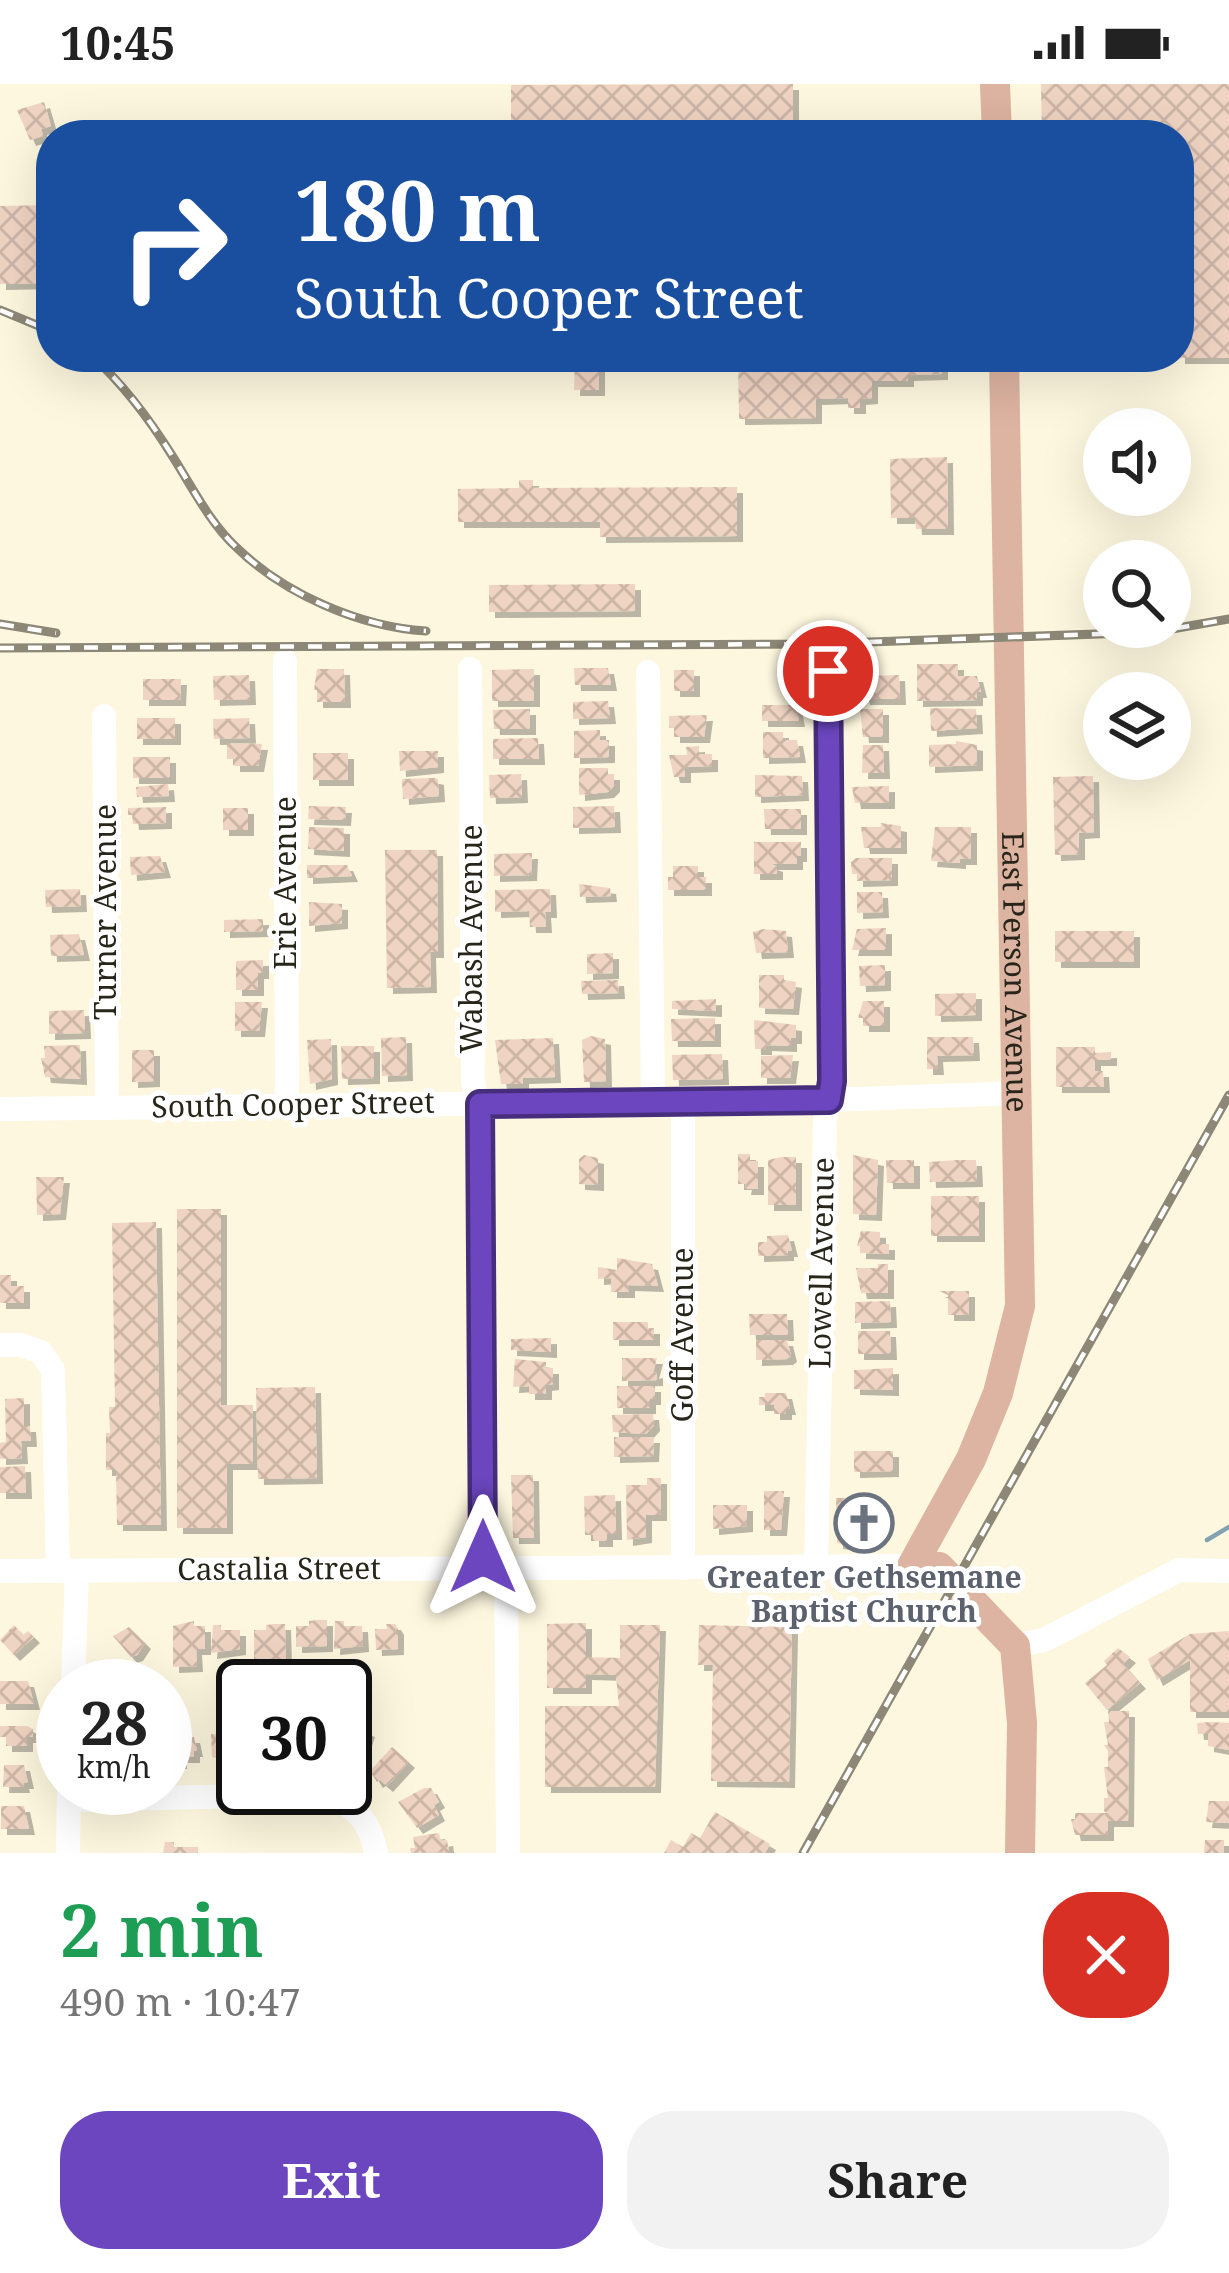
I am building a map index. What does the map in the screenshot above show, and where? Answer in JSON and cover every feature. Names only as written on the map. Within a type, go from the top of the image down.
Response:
[{"type":"main road","points":[[995,84],[996,120]]},
{"type":"main road","name":"East Person Avenue","points":[[912,1566],[998,1394],[1020,1306],[1004,372]]},
{"type":"main road","name":"Castalia Street","points":[[912,1566],[939,1567],[1015,1646]]},
{"type":"main road","points":[[1015,1646],[1022,1723],[1020,1853]]},
{"type":"street","name":"Erie Avenue","points":[[285,662],[287,1105]]},
{"type":"street","name":"Wabash Avenue","points":[[470,669],[473,1081],[480,1104],[508,1853]]},
{"type":"street","name":"Lowell Avenue","points":[[816,1567],[825,1120],[832,1081],[828,671]]},
{"type":"street","points":[[648,672],[653,1102]]},
{"type":"street","name":"Turner Avenue","points":[[104,716],[107,1108]]},
{"type":"street","name":"South Cooper Street","points":[[0,1109],[829,1100],[1018,1093]]},
{"type":"street","name":"Goff Avenue","points":[[683,1101],[683,1568]]},
{"type":"street","points":[[0,1346],[21,1345],[41,1352],[52,1370],[72,1659]]},
{"type":"street","name":"Castalia Street","points":[[0,1571],[912,1566]]},
{"type":"street","points":[[1015,1646],[1044,1640],[1179,1570],[1229,1571]]},
{"type":"street","points":[[192,1794],[327,1794],[360,1812],[370,1827],[376,1853]]},
{"type":"street","points":[[68,1853],[69,1815]]},
{"type":"building","points":[[793,84],[793,120],[511,120],[511,85]]},
{"type":"building","points":[[1041,84],[1229,84],[1229,358],[1194,358],[1194,120],[1042,120]]},
{"type":"building","points":[[44,102],[49,120],[36,120],[36,138],[30,140],[17,110]]},
{"type":"building","points":[[36,205],[36,283],[0,284],[0,206]]},
{"type":"building","points":[[575,372],[599,372],[599,390],[574,390]]},
{"type":"building","points":[[738,372],[942,372],[908,375],[908,381],[872,381],[872,398],[860,399],[860,408],[848,408],[848,398],[816,399],[816,418],[739,419]]},
{"type":"building","points":[[947,457],[948,529],[916,529],[915,518],[891,518],[890,459]]},
{"type":"building","points":[[519,480],[533,480],[533,488],[737,487],[737,536],[600,537],[600,522],[458,522],[458,489],[519,488]]},
{"type":"building","points":[[635,584],[635,611],[489,612],[489,585]]},
{"type":"building","points":[[917,664],[958,664],[958,676],[977,676],[981,692],[977,700],[917,701]]},
{"type":"building","points":[[574,668],[608,668],[611,685],[575,685]]},
{"type":"building","points":[[317,669],[344,669],[345,702],[317,702]]},
{"type":"building","points":[[534,669],[534,701],[492,701],[492,670]]},
{"type":"building","points":[[674,670],[694,670],[694,691],[674,691]]},
{"type":"building","points":[[249,675],[250,699],[214,700],[213,676]]},
{"type":"building","points":[[899,675],[900,699],[864,699],[863,676]]},
{"type":"building","points":[[143,679],[181,679],[180,700],[143,700]]},
{"type":"building","points":[[608,701],[610,718],[573,719],[573,702]]},
{"type":"building","points":[[762,705],[796,705],[799,721],[762,721]]},
{"type":"building","points":[[930,708],[976,709],[977,728],[931,731]]},
{"type":"building","points":[[530,709],[530,729],[494,729],[493,710]]},
{"type":"building","points":[[860,709],[883,709],[883,737],[863,737]]},
{"type":"building","points":[[707,715],[704,737],[674,737],[674,728],[669,728],[669,716]]},
{"type":"building","points":[[137,718],[175,718],[175,739],[137,739]]},
{"type":"building","points":[[249,718],[250,738],[214,739],[213,719]]},
{"type":"building","points":[[600,730],[600,740],[609,740],[609,757],[574,758],[574,731]]},
{"type":"building","points":[[763,732],[783,732],[783,740],[797,740],[800,757],[763,758]]},
{"type":"building","points":[[538,738],[539,759],[493,759],[493,739]]},
{"type":"building","points":[[956,741],[977,745],[977,765],[929,767],[929,745]]},
{"type":"building","points":[[227,743],[262,744],[258,766],[234,766],[234,759],[227,759]]},
{"type":"building","points":[[863,745],[883,745],[884,773],[862,773]]},
{"type":"building","points":[[699,746],[699,754],[712,754],[712,766],[685,767],[685,777],[674,777],[669,755],[687,755],[686,747]]},
{"type":"building","points":[[399,751],[438,751],[438,767],[400,771]]},
{"type":"building","points":[[313,753],[348,753],[348,780],[313,780]]},
{"type":"building","points":[[133,757],[170,757],[170,778],[133,778]]},
{"type":"building","points":[[579,768],[608,768],[608,774],[614,774],[614,786],[608,792],[579,795]]},
{"type":"building","points":[[521,774],[522,797],[490,798],[489,775]]},
{"type":"building","points":[[755,775],[802,776],[803,795],[755,797]]},
{"type":"building","points":[[1053,777],[1093,780],[1094,832],[1079,833],[1079,854],[1055,855]]},
{"type":"building","points":[[434,778],[439,796],[403,799],[402,779]]},
{"type":"building","points":[[168,784],[169,796],[137,797],[136,787]]},
{"type":"building","points":[[889,786],[889,803],[855,803],[852,787]]},
{"type":"building","points":[[309,806],[346,807],[345,820],[308,819]]},
{"type":"building","points":[[614,806],[615,827],[573,828],[573,807]]},
{"type":"building","points":[[166,807],[166,823],[133,824],[128,815],[128,808]]},
{"type":"building","points":[[223,808],[248,808],[248,830],[223,830]]},
{"type":"building","points":[[764,809],[801,809],[801,829],[765,829]]},
{"type":"building","points":[[881,823],[901,826],[901,848],[864,848],[861,827],[881,827]]},
{"type":"building","points":[[309,827],[344,828],[344,851],[308,849]]},
{"type":"building","points":[[935,827],[971,827],[971,859],[931,861]]},
{"type":"building","points":[[754,842],[801,842],[801,856],[797,864],[771,864],[777,866],[777,874],[754,874]]},
{"type":"building","points":[[385,850],[437,850],[438,952],[430,952],[431,987],[387,988]]},
{"type":"building","points":[[532,853],[531,875],[494,876],[494,854]]},
{"type":"building","points":[[160,856],[165,872],[131,875],[130,857]]},
{"type":"building","points":[[892,858],[892,880],[857,881],[851,862]]},
{"type":"building","points":[[307,865],[347,865],[352,876],[307,878]]},
{"type":"building","points":[[673,866],[698,866],[698,877],[706,877],[706,890],[668,890]]},
{"type":"building","points":[[579,884],[610,888],[611,896],[580,897]]},
{"type":"building","points":[[80,889],[81,906],[46,907],[45,890]]},
{"type":"building","points":[[550,889],[546,927],[530,927],[529,911],[495,912],[495,890]]},
{"type":"building","points":[[857,892],[882,892],[883,912],[857,913]]},
{"type":"building","points":[[309,902],[342,904],[342,923],[309,926]]},
{"type":"building","points":[[263,919],[263,931],[224,932],[224,920]]},
{"type":"building","points":[[886,928],[886,950],[852,950],[857,929]]},
{"type":"building","points":[[786,931],[788,952],[756,953],[753,932]]},
{"type":"building","points":[[1055,931],[1134,931],[1134,962],[1055,962]]},
{"type":"building","points":[[79,934],[84,955],[51,956],[50,935]]},
{"type":"building","points":[[613,953],[613,973],[587,974],[587,954]]},
{"type":"building","points":[[263,960],[258,990],[236,990],[236,961]]},
{"type":"building","points":[[885,965],[885,985],[860,986],[859,966]]},
{"type":"building","points":[[759,975],[784,975],[784,980],[796,982],[793,1009],[759,1008]]},
{"type":"building","points":[[618,980],[619,993],[582,994],[581,981]]},
{"type":"building","points":[[976,993],[976,1015],[935,1016],[935,994]]},
{"type":"building","points":[[716,999],[716,1011],[672,1009],[672,1001]]},
{"type":"building","points":[[863,1001],[884,1001],[884,1026],[863,1026],[863,1018],[858,1018]]},
{"type":"building","points":[[235,1002],[262,1002],[259,1031],[235,1031]]},
{"type":"building","points":[[84,1010],[85,1033],[49,1034],[49,1011]]},
{"type":"building","points":[[715,1018],[715,1041],[672,1041],[671,1019]]},
{"type":"building","points":[[754,1020],[796,1025],[796,1038],[791,1038],[791,1046],[755,1049]]},
{"type":"building","points":[[591,1036],[605,1039],[606,1081],[584,1082],[582,1040]]},
{"type":"building","points":[[406,1037],[407,1075],[382,1076],[381,1038]]},
{"type":"building","points":[[927,1037],[973,1037],[974,1055],[937,1056],[938,1069],[927,1069]]},
{"type":"building","points":[[553,1038],[555,1077],[501,1084],[495,1040]]},
{"type":"building","points":[[331,1039],[332,1079],[310,1084],[307,1040]]},
{"type":"building","points":[[80,1045],[81,1079],[45,1077],[44,1046]]},
{"type":"building","points":[[341,1046],[374,1046],[374,1078],[342,1079]]},
{"type":"building","points":[[1056,1047],[1111,1052],[1111,1060],[1095,1060],[1095,1071],[1103,1071],[1104,1087],[1056,1087]]},
{"type":"building","points":[[132,1050],[154,1050],[154,1081],[132,1082]]},
{"type":"building","points":[[722,1054],[723,1079],[673,1080],[672,1055]]},
{"type":"building","points":[[793,1055],[790,1078],[761,1078],[761,1056]]},
{"type":"building","points":[[738,1154],[750,1154],[750,1161],[758,1161],[758,1189],[738,1184]]},
{"type":"building","points":[[584,1155],[598,1158],[598,1185],[579,1184],[579,1159]]},
{"type":"building","points":[[853,1155],[878,1160],[876,1215],[853,1214]]},
{"type":"building","points":[[796,1157],[796,1205],[768,1205],[768,1160]]},
{"type":"building","points":[[886,1160],[914,1160],[914,1183],[887,1183]]},
{"type":"building","points":[[976,1160],[977,1181],[930,1182],[929,1162]]},
{"type":"building","points":[[36,1177],[64,1177],[60,1214],[37,1215]]},
{"type":"building","points":[[931,1196],[979,1196],[979,1236],[931,1236]]},
{"type":"building","points":[[177,1209],[221,1209],[221,1405],[253,1405],[253,1464],[227,1464],[227,1528],[177,1528]]},
{"type":"building","points":[[156,1222],[161,1525],[117,1525],[116,1470],[106,1470],[109,1407],[115,1407],[112,1223]]},
{"type":"building","points":[[861,1231],[880,1232],[880,1244],[889,1244],[889,1254],[860,1253]]},
{"type":"building","points":[[788,1235],[792,1251],[788,1255],[758,1256],[758,1242],[767,1242],[767,1236]]},
{"type":"building","points":[[617,1258],[652,1264],[658,1286],[629,1285],[629,1292],[611,1292],[611,1278],[598,1279],[598,1267],[617,1270]]},
{"type":"building","points":[[878,1264],[888,1264],[888,1293],[861,1293],[856,1268],[878,1268]]},
{"type":"building","points":[[0,1275],[11,1275],[11,1286],[24,1286],[24,1303],[0,1303]]},
{"type":"building","points":[[939,1291],[969,1291],[969,1315],[948,1315],[948,1295]]},
{"type":"building","points":[[890,1301],[891,1322],[855,1323],[855,1302]]},
{"type":"building","points":[[749,1314],[787,1314],[788,1335],[750,1335]]},
{"type":"building","points":[[613,1322],[648,1322],[648,1328],[654,1328],[654,1340],[613,1340]]},
{"type":"building","points":[[858,1331],[890,1331],[891,1354],[858,1354]]},
{"type":"building","points":[[551,1338],[551,1352],[511,1350],[511,1339]]},
{"type":"building","points":[[756,1340],[787,1340],[791,1356],[756,1360]]},
{"type":"building","points":[[622,1358],[657,1358],[653,1373],[657,1372],[657,1380],[622,1381]]},
{"type":"building","points":[[515,1359],[546,1362],[546,1368],[553,1368],[553,1384],[546,1385],[546,1394],[529,1394],[529,1386],[513,1387]]},
{"type":"building","points":[[893,1368],[893,1390],[854,1389],[854,1370]]},
{"type":"building","points":[[617,1386],[655,1386],[655,1399],[650,1399],[650,1408],[617,1408]]},
{"type":"building","points":[[315,1387],[317,1478],[258,1479],[256,1388]]},
{"type":"building","points":[[765,1393],[786,1393],[790,1409],[786,1414],[774,1414],[774,1405],[759,1405]]},
{"type":"building","points":[[24,1398],[24,1426],[30,1426],[31,1441],[21,1441],[22,1458],[0,1459],[0,1443],[6,1442],[5,1399]]},
{"type":"building","points":[[653,1414],[654,1425],[646,1434],[613,1432],[612,1415]]},
{"type":"building","points":[[614,1437],[654,1437],[653,1456],[614,1457]]},
{"type":"building","points":[[854,1451],[893,1451],[893,1471],[854,1472]]},
{"type":"building","points":[[25,1466],[26,1493],[0,1493],[0,1467]]},
{"type":"building","points":[[511,1475],[533,1475],[534,1538],[513,1538]]},
{"type":"building","points":[[647,1478],[661,1478],[661,1515],[646,1515],[646,1537],[627,1540],[626,1485],[647,1485]]},
{"type":"building","points":[[764,1491],[784,1491],[781,1530],[764,1530]]},
{"type":"building","points":[[615,1495],[616,1534],[607,1534],[607,1541],[593,1541],[593,1535],[585,1535],[584,1496]]},
{"type":"building","points":[[836,1498],[867,1498],[868,1543],[862,1543],[863,1547],[837,1543]]},
{"type":"building","points":[[713,1505],[747,1505],[747,1526],[713,1529]]},
{"type":"building","points":[[327,1620],[327,1646],[296,1647],[296,1626]]},
{"type":"building","points":[[194,1621],[194,1626],[205,1626],[205,1649],[196,1649],[197,1666],[192,1666],[192,1659],[173,1659],[173,1626]]},
{"type":"building","points":[[335,1621],[362,1626],[363,1646],[334,1649]]},
{"type":"building","points":[[586,1623],[586,1657],[620,1658],[620,1625],[660,1625],[655,1787],[545,1787],[545,1706],[619,1706],[616,1677],[620,1675],[586,1674],[586,1688],[547,1688],[547,1624]]},
{"type":"building","points":[[285,1624],[286,1659],[254,1659],[254,1630],[266,1630],[266,1625]]},
{"type":"building","points":[[386,1624],[398,1629],[398,1649],[376,1650],[375,1629],[387,1629]]},
{"type":"building","points":[[14,1625],[23,1635],[28,1631],[34,1637],[14,1655],[0,1640]]},
{"type":"building","points":[[213,1625],[240,1630],[240,1649],[211,1653]]},
{"type":"building","points":[[699,1625],[792,1627],[789,1782],[711,1781],[713,1665],[698,1665]]},
{"type":"building","points":[[129,1627],[145,1643],[131,1657],[113,1636]]},
{"type":"building","points":[[1229,1631],[1229,1712],[1190,1712],[1190,1660],[1157,1680],[1148,1659],[1190,1634]]},
{"type":"building","points":[[1118,1648],[1130,1657],[1123,1664],[1140,1683],[1107,1710],[1085,1683],[1107,1665],[1104,1661]]},
{"type":"building","points":[[0,1681],[28,1681],[34,1704],[0,1704]]},
{"type":"building","points":[[1108,1711],[1129,1711],[1128,1821],[1108,1821],[1108,1835],[1075,1835],[1071,1819],[1075,1813],[1107,1813],[1104,1722],[1109,1722]]},
{"type":"building","points":[[1197,1723],[1229,1723],[1229,1750],[1208,1746],[1208,1734],[1198,1734]]},
{"type":"building","points":[[0,1726],[27,1726],[33,1729],[33,1737],[27,1737],[27,1746],[6,1746]]},
{"type":"building","points":[[211,1734],[216,1734],[216,1758],[212,1757]]},
{"type":"building","points":[[392,1747],[409,1762],[387,1786],[377,1782],[372,1769]]},
{"type":"building","points":[[4,1765],[24,1765],[28,1783],[3,1787]]},
{"type":"building","points":[[431,1788],[439,1802],[434,1805],[439,1815],[417,1828],[398,1802]]},
{"type":"building","points":[[1209,1801],[1229,1801],[1229,1823],[1206,1822]]},
{"type":"building","points":[[1,1806],[24,1806],[29,1829],[1,1829]]},
{"type":"building","points":[[715,1812],[770,1844],[765,1853],[664,1853],[671,1840],[683,1847],[691,1833],[700,1838]]},
{"type":"building","points":[[439,1833],[441,1841],[447,1840],[449,1852],[411,1853],[413,1837]]},
{"type":"building","points":[[1205,1840],[1224,1840],[1224,1853],[1204,1853]]},
{"type":"building","points":[[165,1842],[198,1847],[198,1853],[163,1853]]},
{"type":"waterway","points":[[1207,1540],[1229,1527]]},
{"type":"railway","points":[[0,310],[36,325]]},
{"type":"railway","points":[[108,372],[146,417],[218,527],[255,564],[324,605],[375,623],[426,631]]},
{"type":"railway","points":[[0,648],[813,644],[1155,632],[1229,619]]},
{"type":"railway","points":[[0,624],[56,633]]},
{"type":"railway","points":[[803,1853],[1229,1095]]},
{"type":"place","name":"Greater Gethsemane Baptist Church","points":[[864,1523]]},
{"type":"route","points":[[483,1557],[480,1104],[829,1100],[828,671]]}]
